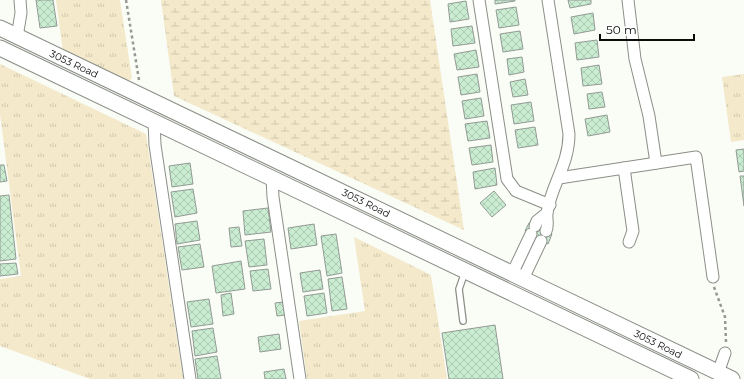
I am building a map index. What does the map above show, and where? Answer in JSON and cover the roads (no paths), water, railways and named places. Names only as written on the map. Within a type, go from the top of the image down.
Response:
[{"type":"main road","name":"3053 Road","points":[[0,28],[732,379]]},
{"type":"main road","name":"3053 Road","points":[[0,48],[691,379]]},
{"type":"street","points":[[17,36],[21,13],[20,0]]},
{"type":"street","points":[[479,0],[507,179],[516,191],[548,209]]},
{"type":"street","points":[[546,231],[548,226],[548,209],[569,150],[569,134],[548,0]]},
{"type":"street","points":[[628,0],[635,59],[649,116],[656,163]]},
{"type":"street","points":[[154,121],[155,145],[190,379]]},
{"type":"street","points":[[559,178],[696,157],[714,277]]},
{"type":"street","points":[[624,168],[633,231],[628,242]]},
{"type":"street","points":[[272,178],[273,197],[300,379]]},
{"type":"street","points":[[518,276],[537,221],[548,209]]},
{"type":"street","points":[[518,276],[541,242]]},
{"type":"street","points":[[718,372],[725,353]]},
{"type":"lane","points":[[462,321],[459,289],[466,270]]}]
